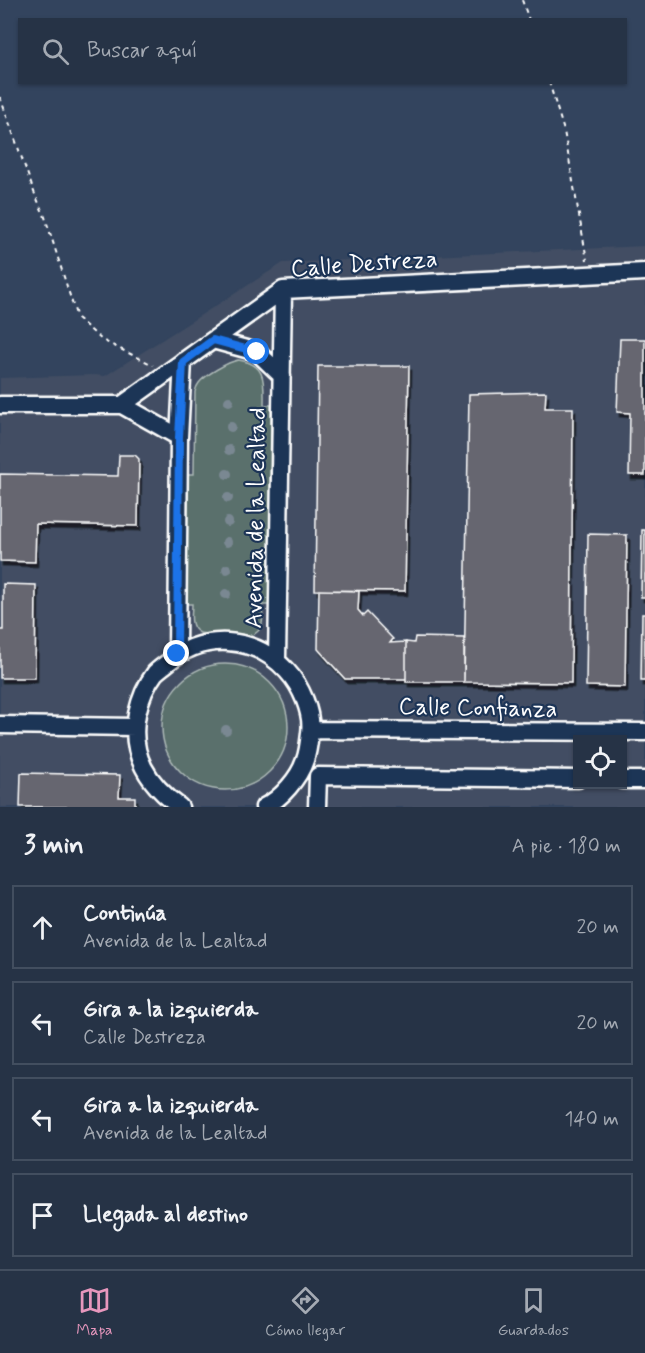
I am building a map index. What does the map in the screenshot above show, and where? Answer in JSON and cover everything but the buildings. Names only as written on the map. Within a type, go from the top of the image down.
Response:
[{"type":"street","name":"Calle Destreza","points":[[122,405],[283,290],[645,272]]},
{"type":"street","name":"Avenida de la Lealtad","points":[[277,660],[283,290]]},
{"type":"street","name":"Avenida de la Lealtad","points":[[213,340],[257,352],[282,376]]},
{"type":"street","points":[[177,654],[179,437],[183,362]]},
{"type":"street","points":[[0,405],[122,405],[179,437]]},
{"type":"street","points":[[180,807],[161,792],[146,773],[137,751],[135,727],[141,698],[155,673],[177,654],[202,644],[228,641],[254,647],[277,660],[296,680],[307,705],[311,730],[305,761],[291,785],[268,806]]},
{"type":"street","points":[[0,725],[135,727]]},
{"type":"street","name":"Calle Confianza","points":[[311,730],[645,732]]},
{"type":"street","points":[[317,807],[318,776],[573,779]]},
{"type":"street","points":[[627,780],[645,780]]},
{"type":"path","points":[[522,0],[527,18]]},
{"type":"path","points":[[550,84],[564,131],[590,274]]},
{"type":"path","points":[[0,97],[45,217],[78,318],[102,340],[168,372]]},
{"type":"shaded area","points":[[645,246],[645,807],[0,807],[0,378],[105,376],[283,263]]},
{"type":"green space","points":[[238,360],[254,365],[259,370],[263,382],[264,405],[271,405],[269,605],[262,605],[261,626],[254,634],[203,634],[193,626],[192,604],[186,604],[188,474],[194,474],[195,392],[198,384],[206,376]]},
{"type":"green space","points":[[225,664],[249,669],[269,683],[283,703],[288,727],[283,751],[269,771],[249,785],[225,790],[201,785],[181,771],[167,751],[162,727],[167,703],[181,683],[201,669]]},
{"type":"route","points":[[177,654],[179,437],[183,362],[213,340],[257,352]]}]
